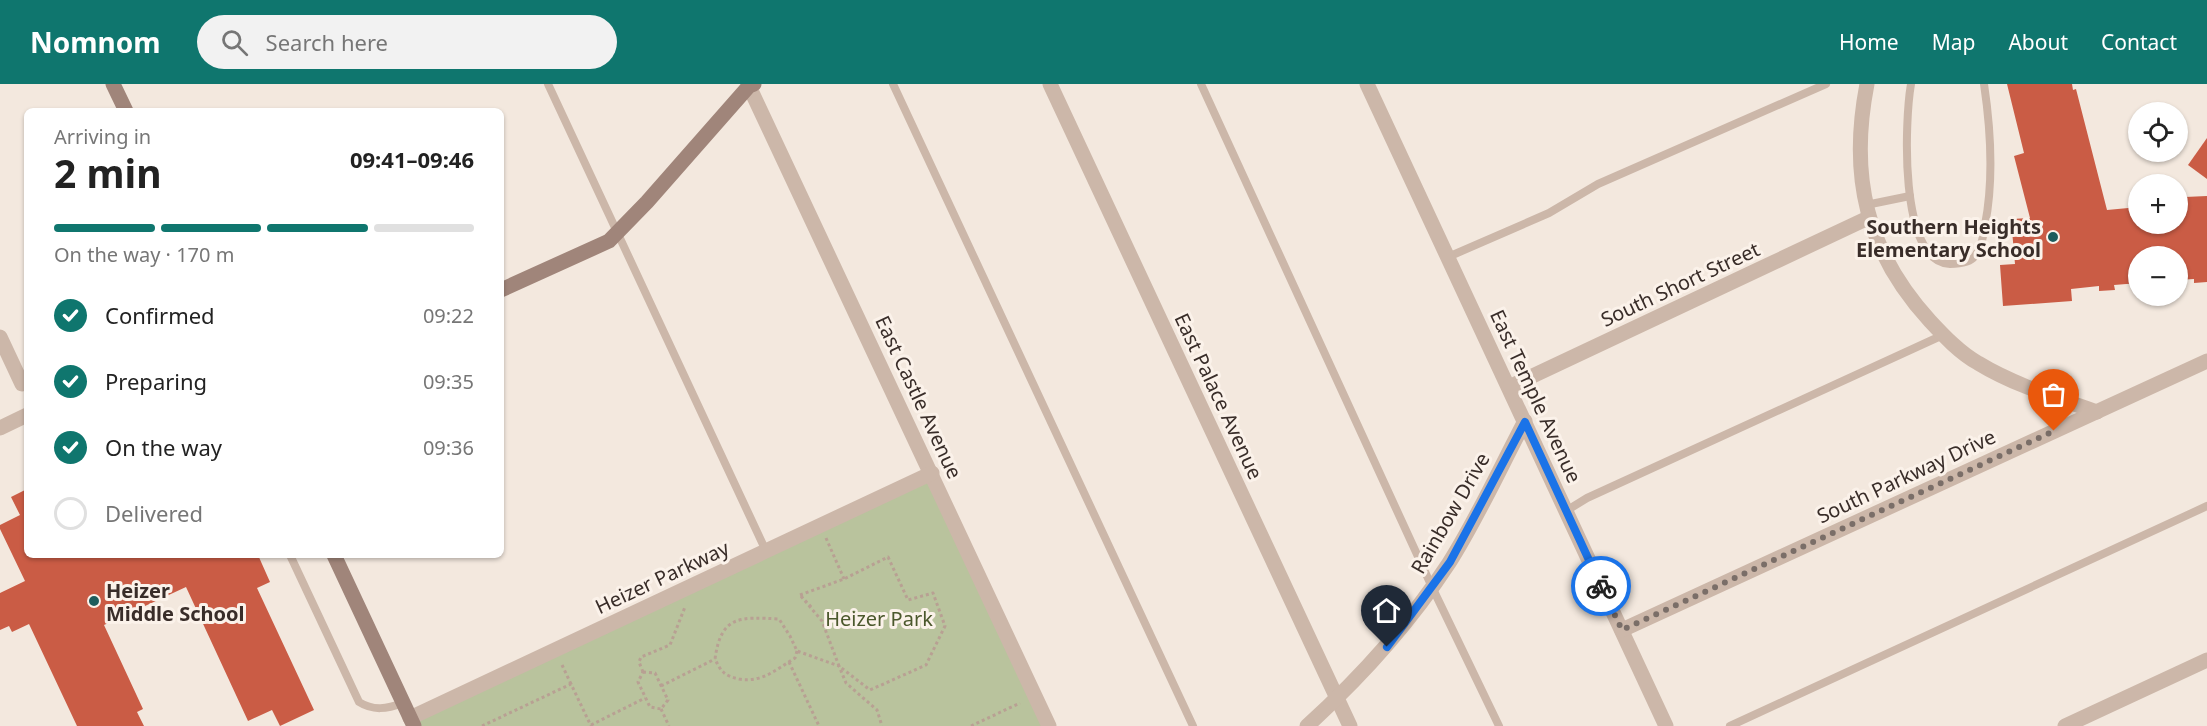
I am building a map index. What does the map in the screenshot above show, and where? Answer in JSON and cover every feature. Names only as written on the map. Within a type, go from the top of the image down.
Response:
[{"type":"main road","points":[[113,84],[125,108]]},
{"type":"main road","points":[[504,289],[609,241],[750,85]]},
{"type":"main road","points":[[335,558],[412,722]]},
{"type":"street","name":"East Palace Avenue","points":[[1050,84],[1350,726]]},
{"type":"street","name":"East Temple Avenue","points":[[1367,84],[1666,726]]},
{"type":"street","points":[[1867,84],[1859,144],[1867,212],[1883,253],[1903,287],[1943,335],[1977,363],[2036,390],[2097,412]]},
{"type":"street","name":"East Castle Avenue","points":[[750,85],[1049,726]]},
{"type":"street","name":"South Short Street","points":[[1509,387],[1867,212]]},
{"type":"street","points":[[0,337],[22,384]]},
{"type":"street","name":"South Parkway Drive","points":[[1622,630],[2207,361]]},
{"type":"street","points":[[0,428],[24,416]]},
{"type":"street","name":"Rainbow Drive","points":[[1307,726],[1337,699],[1387,647],[1450,562],[1525,422]]},
{"type":"street","name":"Heizer Parkway","points":[[412,722],[932,473]]},
{"type":"street","points":[[2065,726],[2207,660]]},
{"type":"lane","points":[[548,84],[766,551]]},
{"type":"lane","points":[[893,84],[1193,726]]},
{"type":"lane","points":[[1201,84],[1432,586],[1499,726]]},
{"type":"lane","points":[[1448,257],[1549,213],[1598,184],[1826,84]]},
{"type":"lane","points":[[1911,84],[1908,99],[1906,148],[1910,196],[1921,239],[1935,258],[1948,264],[1965,263],[1974,258],[1981,246],[1990,198],[1990,140],[1984,84]]},
{"type":"lane","points":[[1867,212],[1910,196]]},
{"type":"lane","points":[[1566,511],[1587,498],[1943,335]]},
{"type":"lane","points":[[1730,726],[2207,506]]},
{"type":"lane","points":[[291,558],[359,702],[369,708],[378,709],[403,703]]},
{"type":"path","points":[[820,525],[844,579]]},
{"type":"path","points":[[797,651],[795,658],[765,677],[747,681],[722,673],[715,660],[721,632],[730,624],[756,618],[779,619],[797,651],[839,666],[870,690],[926,665],[945,626],[933,593],[908,600],[888,557],[844,579],[800,595]]},
{"type":"path","points":[[800,595],[813,609]]},
{"type":"path","points":[[800,595],[822,621],[846,683],[877,710],[882,726]]},
{"type":"path","points":[[661,709],[650,707],[645,698],[638,682],[643,672],[639,662],[641,657],[670,645],[685,607]]},
{"type":"path","points":[[661,686],[715,660]]},
{"type":"path","points":[[789,662],[819,726]]},
{"type":"path","points":[[562,664],[591,726],[645,698]]},
{"type":"path","points":[[643,672],[655,673],[668,700],[661,709]]},
{"type":"path","points":[[484,726],[571,684]]},
{"type":"path","points":[[971,726],[1035,696]]},
{"type":"path","points":[[661,709],[669,726]]},
{"type":"green space","name":"Heizer Park","points":[[932,473],[1049,726],[414,726],[410,718]]},
{"type":"building","points":[[2007,84],[2072,84],[2073,90],[2076,89],[2107,210],[2128,208],[2128,234],[2188,234],[2188,197],[2207,196],[2207,282],[2194,283],[2194,279],[2188,279],[2188,246],[2128,246],[2128,284],[2114,285],[2115,290],[2099,291],[2099,286],[2071,289],[2072,301],[2003,306],[2000,265],[2015,264],[2011,219],[2030,218],[2014,156],[2024,153]]},
{"type":"building","points":[[2207,138],[2207,179],[2188,165]]},
{"type":"building","name":"Heizer Middle School","points":[[24,490],[24,558],[259,558],[270,582],[257,588],[314,710],[280,726],[272,710],[248,721],[186,587],[104,625],[143,709],[137,712],[144,726],[77,726],[29,624],[12,632],[9,626],[0,630],[0,593],[25,581],[0,529],[0,525],[20,515],[11,497]]},
{"type":"way so far","points":[[1601,586],[1622,630],[2054,431]]},
{"type":"place","name":"Southern Heights Elementary School","points":[[2053,237]]},
{"type":"place","name":"Heizer Middle School","points":[[94,601]]},
{"type":"route","points":[[1387,647],[1450,562],[1525,422],[1601,586]]}]
